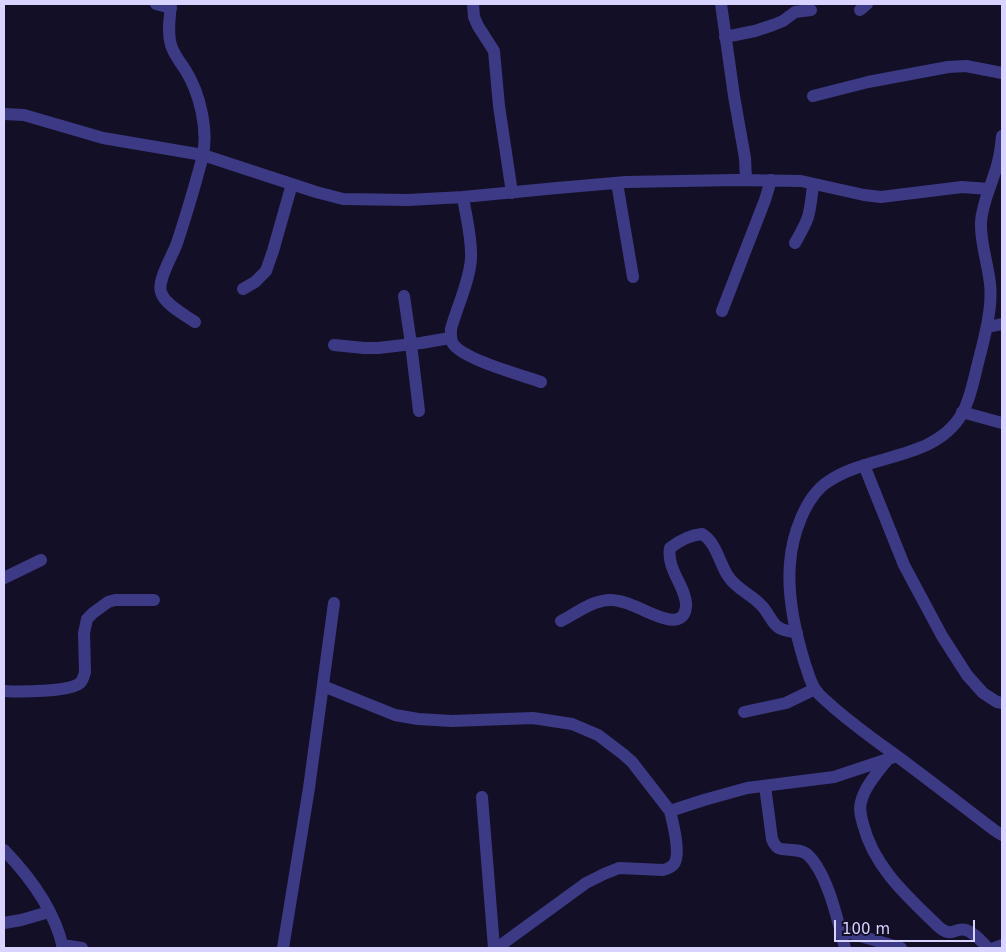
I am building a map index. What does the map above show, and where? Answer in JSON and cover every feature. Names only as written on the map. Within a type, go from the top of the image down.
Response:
[{"type":"street","points":[[156,4],[171,6],[171,45],[196,93],[205,137],[203,155],[189,207],[177,244],[160,283],[165,301],[195,322]]},
{"type":"street","points":[[473,4],[474,17],[478,26],[494,51],[499,106],[512,192]]},
{"type":"street","points":[[721,4],[745,158],[746,180]]},
{"type":"street","points":[[725,37],[773,26],[795,12],[811,10]]},
{"type":"street","points":[[814,96],[868,82],[948,67],[966,66],[1002,73]]},
{"type":"street","points":[[4,114],[24,115],[103,138],[203,155],[343,199],[408,200],[464,197],[617,183],[746,180],[800,181],[880,197],[962,188],[989,189]]},
{"type":"street","points":[[1002,136],[1002,149],[982,211],[981,225],[983,247],[996,284],[991,298],[987,325],[973,384],[962,412],[946,433],[933,442],[904,454],[877,460],[844,472],[818,491],[806,509],[797,528],[791,553],[789,576],[797,633],[808,675],[815,689],[854,726],[892,758],[1002,835]]},
{"type":"street","points":[[722,311],[771,180]]},
{"type":"street","points":[[617,183],[633,277]]},
{"type":"street","points":[[243,289],[255,282],[266,271],[292,184]]},
{"type":"street","points":[[795,243],[808,218],[813,184]]},
{"type":"street","points":[[464,197],[471,259],[469,274],[451,329],[450,338],[455,346],[475,359],[542,382]]},
{"type":"street","points":[[404,296],[419,411]]},
{"type":"street","points":[[987,325],[1002,324]]},
{"type":"street","points":[[334,345],[378,348],[450,338]]},
{"type":"street","points":[[962,412],[1002,423]]},
{"type":"street","points":[[864,465],[904,565],[942,636],[968,676],[983,693],[1002,704]]},
{"type":"street","points":[[562,621],[582,608],[609,600],[635,606],[665,619],[680,618],[684,614],[686,604],[669,559],[670,548],[688,537],[702,534],[712,544],[722,566],[735,586],[760,604],[778,627],[797,633]]},
{"type":"street","points":[[4,578],[41,560]]},
{"type":"street","points":[[4,691],[41,691],[75,686],[84,678],[84,634],[87,619],[92,613],[108,602],[115,600],[154,600]]},
{"type":"street","points":[[283,948],[334,603]]},
{"type":"street","points":[[323,686],[395,714],[418,719],[452,721],[533,718],[572,724],[598,735],[623,754],[632,762],[670,811],[676,839],[676,858],[674,864],[663,870],[619,868],[604,874],[578,889],[499,948]]},
{"type":"street","points":[[744,712],[786,703],[815,689]]},
{"type":"street","points":[[670,811],[747,788],[834,777],[892,758]]},
{"type":"street","points":[[892,758],[867,788],[861,801],[860,812],[864,830],[873,852],[891,878],[940,928],[950,933],[967,930],[988,948]]},
{"type":"street","points":[[765,786],[772,839],[780,849],[798,850],[809,856],[822,876],[828,891],[845,948]]},
{"type":"street","points":[[482,798],[494,948]]},
{"type":"street","points":[[4,850],[23,872],[50,912],[62,947],[82,948]]},
{"type":"street","points":[[4,923],[50,912]]},
{"type":"street","points":[[840,930],[901,948]]},
{"type":"street","points":[[994,948],[1002,945]]}]
